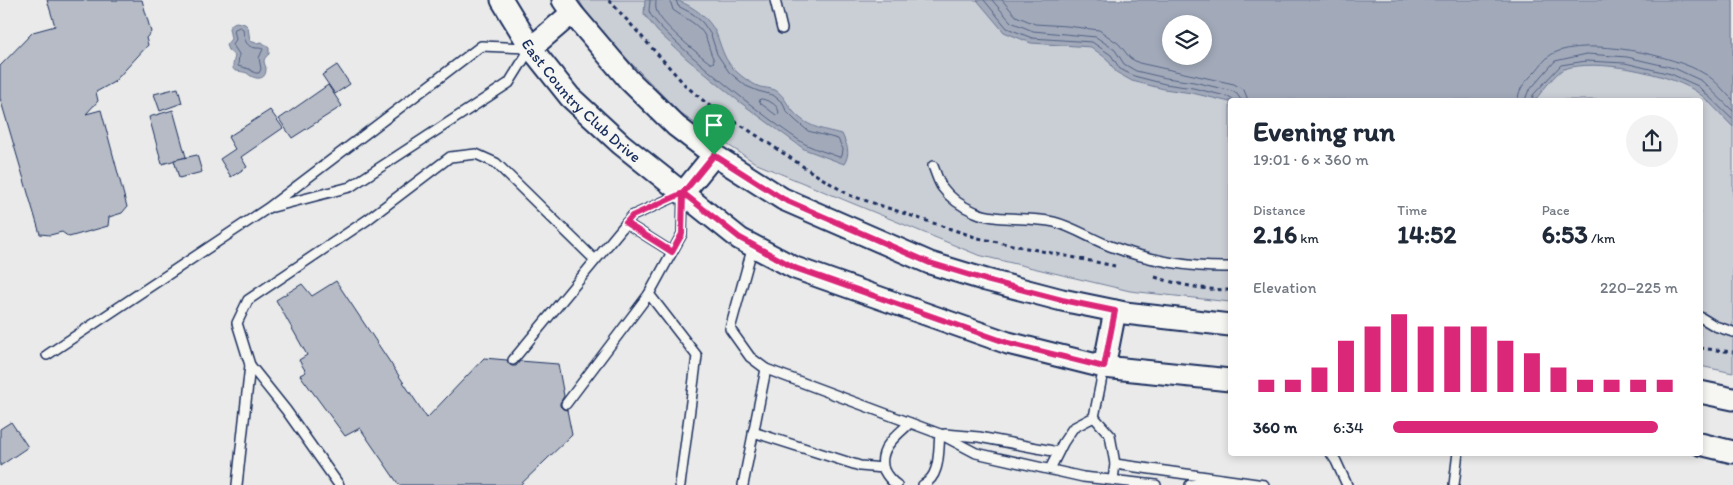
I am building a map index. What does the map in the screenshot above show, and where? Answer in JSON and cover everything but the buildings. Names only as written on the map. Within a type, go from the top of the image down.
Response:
[{"type":"street","name":"East Country Club Drive","points":[[502,0],[531,48],[570,97],[621,144],[740,238],[795,268],[1008,343],[1104,367],[1228,380]]},
{"type":"street","points":[[531,48],[567,7],[629,80],[676,126],[714,155],[783,199],[930,263],[1062,300],[1115,311],[1228,325]]},
{"type":"street","points":[[679,190],[714,155]]},
{"type":"street","points":[[1104,367],[1115,311]]},
{"type":"street","points":[[1703,393],[1733,399]]},
{"type":"street","points":[[1703,445],[1733,452]]},
{"type":"lane","points":[[776,0],[782,29]]},
{"type":"lane","points":[[47,355],[268,208],[481,46],[531,48]]},
{"type":"lane","points":[[268,208],[350,187],[509,82],[531,48]]},
{"type":"lane","points":[[339,485],[286,410],[250,365],[237,323],[248,300],[367,220],[450,157],[476,154],[496,163],[595,260]]},
{"type":"lane","points":[[933,166],[942,187],[956,202],[976,213],[1002,218],[1054,222],[1078,230],[1109,246],[1138,254],[1172,262],[1228,267]]},
{"type":"lane","points":[[513,360],[632,216],[679,190],[682,234],[649,294],[566,404]]},
{"type":"lane","points":[[626,223],[672,252]]},
{"type":"lane","points":[[753,246],[730,329],[750,357],[766,369],[940,434],[976,453],[1083,476],[1156,485]]},
{"type":"lane","points":[[649,294],[697,356],[680,485]]},
{"type":"lane","points":[[1703,319],[1715,326],[1733,332]]},
{"type":"lane","points":[[237,485],[250,365]]},
{"type":"lane","points":[[1094,417],[1104,367]]},
{"type":"lane","points":[[743,485],[766,369]]},
{"type":"lane","points":[[1050,469],[1073,428],[1094,417]]},
{"type":"lane","points":[[1094,417],[1110,435],[1115,464],[1113,480]]},
{"type":"lane","points":[[897,485],[887,477],[883,468],[882,458],[890,441],[910,423]]},
{"type":"lane","points":[[753,432],[860,466],[883,468]]},
{"type":"lane","points":[[940,434],[979,437],[1058,452]]},
{"type":"lane","points":[[923,485],[933,477],[937,469],[940,434]]},
{"type":"lane","points":[[1333,456],[1347,485]]},
{"type":"lane","points":[[1454,485],[1458,456]]},
{"type":"lane","points":[[1115,464],[1226,483]]},
{"type":"lane","points":[[1190,485],[1226,483],[1264,485]]},
{"type":"path","points":[[609,0],[686,86],[711,107],[747,128],[849,196],[978,238],[1120,266]]},
{"type":"path","points":[[1153,276],[1179,285],[1228,290]]},
{"type":"path","points":[[1703,348],[1733,352]]},
{"type":"shaded area","points":[[579,0],[1733,0],[1733,373],[1703,367],[1703,98],[1228,98],[1228,302],[1130,291],[978,255],[757,164],[681,114],[594,25]]},
{"type":"water","points":[[645,0],[679,1],[701,14],[716,33],[726,59],[738,73],[760,87],[773,89],[778,92],[797,116],[808,124],[842,134],[848,153],[844,164],[804,149],[741,103],[687,59],[657,31],[644,14]]},
{"type":"water","points":[[977,0],[1733,0],[1733,127],[1704,97],[1694,90],[1649,73],[1612,66],[1578,66],[1564,69],[1553,78],[1537,98],[1228,98],[1228,102],[1132,81],[1116,72],[1107,59],[1091,47],[1031,43],[1004,32]]},
{"type":"water","points":[[236,22],[245,24],[248,27],[250,41],[262,42],[269,48],[269,54],[264,60],[266,68],[262,78],[252,77],[247,73],[233,69],[235,56],[228,50],[226,45],[231,39],[229,28]]},
{"type":"route","points":[[714,155],[683,193],[632,216],[626,223],[672,252],[682,234],[683,193],[740,238],[795,268],[1008,343],[1104,367],[1115,311],[1062,300],[930,263],[783,199],[714,155]]}]
